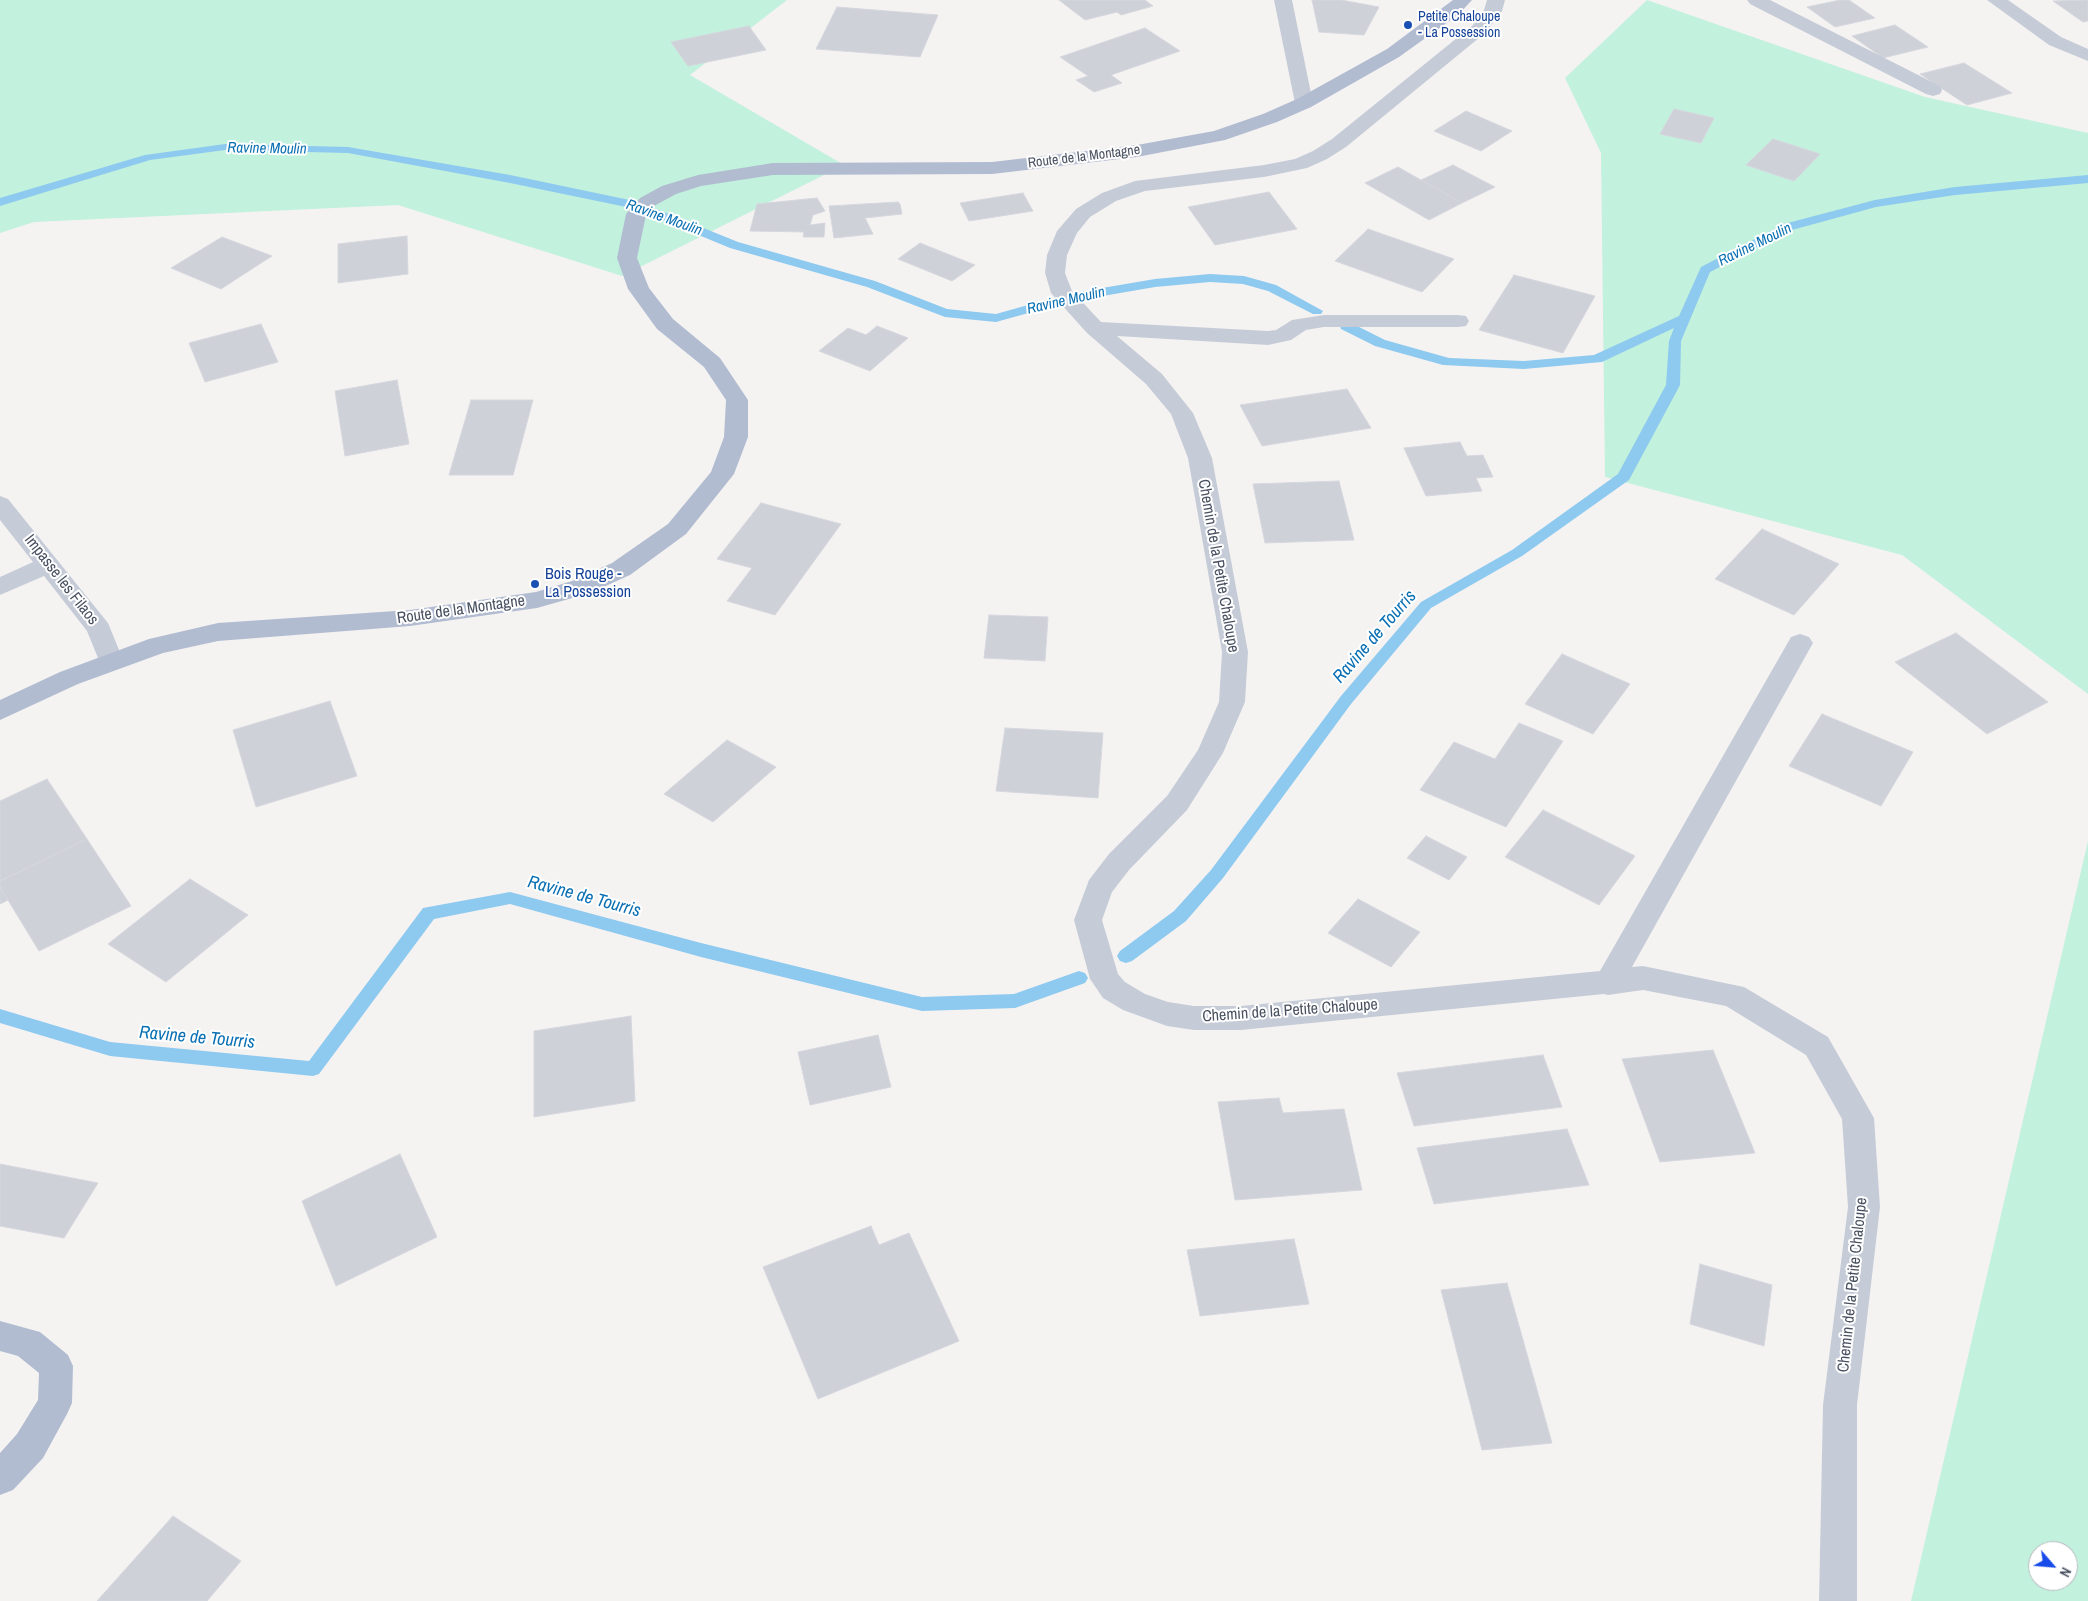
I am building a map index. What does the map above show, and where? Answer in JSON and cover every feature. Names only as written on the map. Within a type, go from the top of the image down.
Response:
[{"type":"main road","name":"Route de la Montagne","points":[[0,710],[69,678],[158,644],[218,632],[410,618],[537,600],[581,587],[622,569],[677,529],[722,474],[736,437],[737,400],[712,363],[665,324],[639,289],[627,258],[636,214],[647,202],[669,190],[698,181],[773,169],[992,168],[1137,151],[1218,136],[1270,118],[1304,103],[1393,53],[1453,10],[1463,0]]},
{"type":"main road","points":[[0,1336],[28,1343],[56,1366],[54,1403],[30,1446],[0,1478]]},
{"type":"street","points":[[1283,0],[1304,103]]},
{"type":"street","name":"Chemin de la Petite Chaloupe","points":[[1496,0],[1493,11],[1479,29],[1339,143],[1320,155],[1300,164],[1264,171],[1142,185],[1109,197],[1083,213],[1067,231],[1057,255],[1055,273],[1062,293],[1095,328],[1154,379],[1182,413],[1200,458],[1235,652],[1232,702],[1210,753],[1177,803],[1118,862],[1099,888],[1088,920],[1105,979],[1114,990],[1134,1002],[1167,1014],[1194,1018],[1241,1018],[1643,978],[1733,995],[1817,1046],[1858,1118],[1864,1207],[1840,1404],[1838,1601]]},
{"type":"street","points":[[1756,0],[1933,90]]},
{"type":"street","points":[[1996,0],[2055,40],[2088,56]]},
{"type":"street","points":[[1095,328],[1268,338],[1283,335],[1300,325],[1324,320],[1458,321]]},
{"type":"street","name":"Impasse les Filaos","points":[[0,504],[99,628],[111,662]]},
{"type":"street","points":[[0,587],[49,564]]},
{"type":"street","points":[[1608,982],[1800,643]]},
{"type":"green space","points":[[0,0],[787,0],[690,75],[844,165],[622,276],[398,205],[34,222],[0,233]]},
{"type":"green space","points":[[1647,0],[1925,97],[2088,133],[2088,694],[1902,555],[1605,477],[1601,153],[1565,78]]},
{"type":"green space","points":[[2088,841],[2088,1601],[1911,1601]]},
{"type":"building","points":[[1059,0],[1145,0],[1153,6],[1121,15],[1117,12],[1085,20]]},
{"type":"building","points":[[1312,0],[1341,0],[1379,7],[1364,35],[1319,32]]},
{"type":"building","points":[[1849,0],[1875,18],[1835,27],[1807,7]]},
{"type":"building","points":[[2088,0],[2088,21],[2083,22],[2053,1]]},
{"type":"building","points":[[837,7],[938,15],[920,57],[816,49]]},
{"type":"building","points":[[1895,25],[1928,47],[1883,58],[1852,36]]},
{"type":"building","points":[[749,26],[766,50],[688,66],[671,42]]},
{"type":"building","points":[[1145,28],[1180,51],[1111,75],[1122,83],[1094,92],[1076,80],[1088,76],[1060,57]]},
{"type":"building","points":[[1964,63],[2012,93],[1967,105],[1920,74]]},
{"type":"building","points":[[1674,109],[1714,118],[1701,143],[1660,134]]},
{"type":"building","points":[[1466,111],[1512,131],[1481,151],[1434,131]]},
{"type":"building","points":[[1773,139],[1820,154],[1794,181],[1746,165]]},
{"type":"building","points":[[1453,165],[1495,187],[1462,203],[1421,180]]},
{"type":"building","points":[[1398,167],[1462,203],[1429,220],[1365,183]]},
{"type":"building","points":[[1269,192],[1297,229],[1215,245],[1188,207]]},
{"type":"building","points":[[1023,193],[1033,211],[969,221],[960,203]]},
{"type":"building","points":[[817,198],[825,211],[813,215],[810,225],[825,223],[824,237],[803,237],[804,232],[750,231],[757,204]]},
{"type":"building","points":[[898,202],[902,214],[865,218],[873,234],[834,238],[829,206]]},
{"type":"building","points":[[1368,229],[1454,259],[1422,292],[1335,261]]},
{"type":"building","points":[[407,236],[408,274],[338,283],[338,244]]},
{"type":"building","points":[[222,237],[272,256],[221,289],[171,268]]},
{"type":"building","points":[[920,243],[975,265],[952,281],[898,259]]},
{"type":"building","points":[[1514,275],[1595,296],[1563,353],[1479,330]]},
{"type":"building","points":[[261,324],[278,362],[205,382],[189,343]]},
{"type":"building","points":[[877,326],[908,338],[870,371],[819,351],[848,328],[866,335]]},
{"type":"building","points":[[397,380],[409,444],[345,456],[335,391]]},
{"type":"building","points":[[1347,389],[1371,428],[1262,446],[1240,405]]},
{"type":"building","points":[[471,400],[533,400],[513,475],[449,475]]},
{"type":"building","points":[[1460,442],[1467,456],[1483,455],[1493,477],[1476,478],[1482,491],[1426,496],[1404,448]]},
{"type":"building","points":[[1339,481],[1354,540],[1265,543],[1253,484]]},
{"type":"building","points":[[761,503],[841,524],[775,615],[727,601],[752,568],[717,559]]},
{"type":"building","points":[[1762,529],[1839,564],[1794,615],[1715,579]]},
{"type":"building","points":[[989,615],[1048,617],[1045,661],[984,658]]},
{"type":"building","points":[[1956,633],[2048,702],[1987,734],[1895,662]]},
{"type":"building","points":[[1562,654],[1630,684],[1593,734],[1525,704]]},
{"type":"building","points":[[330,701],[357,776],[256,807],[233,730]]},
{"type":"building","points":[[1822,714],[1913,752],[1881,806],[1789,766]]},
{"type":"building","points":[[1519,723],[1563,741],[1506,827],[1420,790],[1454,742],[1495,759]]},
{"type":"building","points":[[1005,728],[1103,733],[1098,798],[996,791]]},
{"type":"building","points":[[727,740],[776,767],[713,822],[664,794]]},
{"type":"building","points":[[47,779],[87,839],[0,881],[0,801]]},
{"type":"building","points":[[1543,810],[1635,856],[1599,905],[1505,857]]},
{"type":"building","points":[[1426,836],[1467,857],[1449,880],[1407,858]]},
{"type":"building","points":[[87,839],[131,906],[39,951],[0,887],[0,881]]},
{"type":"building","points":[[190,879],[248,915],[166,982],[108,944]]},
{"type":"building","points":[[0,887],[8,900],[0,904]]},
{"type":"building","points":[[1358,899],[1420,932],[1391,967],[1328,933]]},
{"type":"building","points":[[631,1016],[635,1101],[534,1117],[534,1031]]},
{"type":"building","points":[[878,1035],[891,1087],[810,1105],[798,1052]]},
{"type":"building","points":[[1713,1050],[1755,1153],[1660,1162],[1622,1059]]},
{"type":"building","points":[[1543,1055],[1562,1107],[1414,1126],[1397,1073]]},
{"type":"building","points":[[1279,1098],[1283,1113],[1344,1109],[1362,1190],[1235,1200],[1218,1102]]},
{"type":"building","points":[[1567,1129],[1589,1185],[1434,1204],[1417,1148]]},
{"type":"building","points":[[400,1154],[437,1237],[336,1286],[302,1201]]},
{"type":"building","points":[[0,1164],[98,1183],[64,1238],[0,1226]]},
{"type":"building","points":[[871,1226],[879,1245],[909,1233],[959,1341],[818,1399],[763,1267]]},
{"type":"building","points":[[1294,1239],[1309,1304],[1200,1316],[1187,1250]]},
{"type":"building","points":[[1700,1264],[1772,1285],[1764,1346],[1690,1324]]},
{"type":"building","points":[[1507,1283],[1552,1443],[1482,1450],[1441,1290]]},
{"type":"building","points":[[173,1516],[241,1561],[207,1601],[97,1601]]},
{"type":"waterway","name":"Ravine Moulin","points":[[0,202],[149,157],[225,147],[348,150],[510,179],[639,206],[734,245],[871,284],[945,313],[996,318],[1067,298],[1155,283],[1210,278],[1244,280],[1272,288],[1317,311]]},
{"type":"waterway","name":"Ravine Moulin","points":[[1684,318],[1705,270],[1788,227],[1875,204],[1955,191],[2088,179]]},
{"type":"waterway","name":"Ravine de Tourris","points":[[1126,956],[1180,916],[1217,874],[1346,700],[1426,605],[1517,553],[1624,477],[1673,385],[1675,341],[1684,318]]},
{"type":"waterway","name":"Ravine Moulin","points":[[1346,326],[1380,343],[1448,362],[1524,365],[1597,359],[1684,318]]},
{"type":"waterway","name":"Ravine de Tourris","points":[[0,1016],[110,1049],[313,1069],[429,913],[510,898],[701,950],[922,1004],[1015,1001],[1079,978]]},
{"type":"place","name":"Petite Chaloupe - La Possession","points":[[1408,25]]},
{"type":"place","name":"Bois Rouge - La Possession","points":[[535,584]]}]
